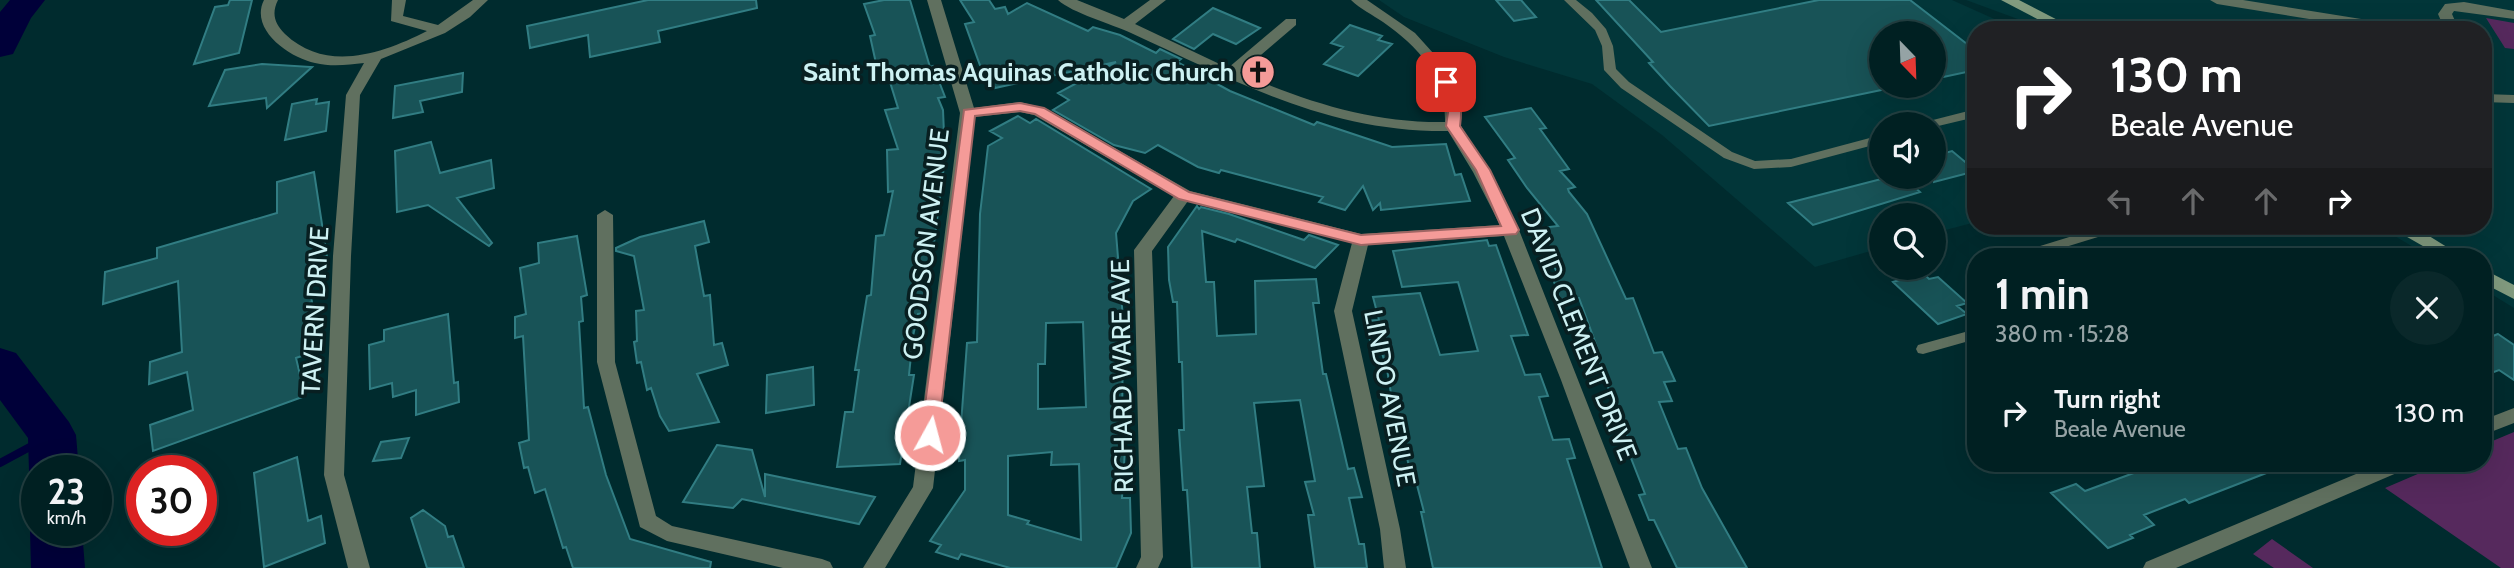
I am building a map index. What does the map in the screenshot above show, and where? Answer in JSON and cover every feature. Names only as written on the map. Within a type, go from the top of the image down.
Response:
[{"type":"street","points":[[271,0],[267,17],[273,30],[297,53],[321,59],[374,58],[440,30],[481,0]]},
{"type":"street","points":[[399,0],[396,18],[440,30]]},
{"type":"street","name":"GOODSON AVENUE","points":[[874,568],[923,488],[968,113],[934,0]]},
{"type":"street","points":[[1065,0],[1126,24],[1301,103],[1385,125],[1423,129],[1453,126],[1456,106],[1427,49],[1358,0]]},
{"type":"street","points":[[1126,24],[1159,0]]},
{"type":"street","points":[[2008,0],[2051,21]]},
{"type":"street","points":[[2217,0],[2349,21]]},
{"type":"street","points":[[2448,21],[2445,14],[2450,7],[2464,6],[2514,15]]},
{"type":"street","points":[[1232,72],[1291,22]]},
{"type":"street","name":"TAVERN DRIVE","points":[[359,568],[334,475],[342,256],[354,95],[374,58]]},
{"type":"street","points":[[968,113],[1020,107],[1039,111],[1184,195],[1361,240],[1511,230]]},
{"type":"street","name":"DAVID CLEMENT DRIVE","points":[[1453,126],[1483,170],[1511,230],[1584,413],[1641,568]]},
{"type":"street","name":"RICHARD WARE AVE","points":[[1147,568],[1152,557],[1143,250],[1184,195]]},
{"type":"street","points":[[605,215],[606,362],[647,521],[667,533],[822,568]]},
{"type":"street","points":[[2416,235],[2439,248]]},
{"type":"street","name":"LINDO AVENUE","points":[[1361,240],[1343,311],[1390,529],[1395,568]]},
{"type":"street","points":[[2492,280],[2514,293]]},
{"type":"street","points":[[2492,424],[2514,415]]},
{"type":"street","points":[[2154,568],[2380,472]]},
{"type":"lane","points":[[1569,0],[1591,16],[1610,44],[1610,70],[1625,85],[1728,155],[1754,164],[1791,163],[1869,142]]},
{"type":"lane","points":[[2492,98],[2514,99]]},
{"type":"lane","points":[[1946,121],[1967,115]]},
{"type":"lane","points":[[2048,248],[2090,235]]},
{"type":"lane","points":[[1923,349],[1967,337]]},
{"type":"shaded area","points":[[1379,0],[1952,0],[1999,21],[1967,21],[1967,224],[1946,230],[1946,203],[1869,203],[1869,251],[1815,267],[1662,135],[1592,84],[1504,57],[1404,17]]},
{"type":"shaded area","points":[[1966,0],[2514,0],[2514,308],[2492,295],[2492,248],[2415,248],[2393,235],[2492,235],[2492,21],[2023,21]]},
{"type":"shaded area","points":[[2486,18],[2514,23],[2514,49],[2505,48],[2492,27],[2492,21]]},
{"type":"shaded area","points":[[2514,432],[2514,568],[2501,568],[2385,488],[2422,472],[2492,472],[2492,441]]},
{"type":"shaded area","points":[[2272,539],[2313,568],[2274,568],[2253,554]]},
{"type":"building","points":[[230,0],[252,0],[239,53],[194,64],[215,7],[228,5]]},
{"type":"building","points":[[648,0],[756,0],[757,8],[658,31],[660,42],[590,57],[588,35],[530,48],[527,26]]},
{"type":"building","points":[[884,0],[910,0],[930,67],[933,66],[945,97],[938,98],[943,110],[945,158],[925,313],[918,314],[913,336],[909,375],[914,375],[900,464],[837,467],[845,412],[853,412],[859,370],[855,370],[867,296],[871,295],[876,236],[884,235],[893,191],[888,192],[887,150],[898,149],[885,110],[898,108],[885,66],[877,68],[870,36],[875,35],[864,4]]},
{"type":"building","points":[[960,0],[989,0],[995,9],[1005,7],[1008,14],[1027,3],[1088,31],[1093,27],[1120,35],[1156,53],[1160,49],[1181,59],[1177,62],[1230,91],[1314,125],[1317,122],[1392,147],[1446,144],[1455,175],[1461,174],[1470,201],[1381,210],[1380,203],[1373,210],[1363,186],[1345,210],[1319,202],[1323,197],[1221,170],[1219,173],[1198,167],[1158,145],[1145,153],[1114,145],[1053,110],[1069,100],[1058,93],[1116,62],[995,88],[986,67],[981,68],[965,24],[974,22]]},
{"type":"building","points":[[1496,0],[1521,0],[1536,17],[1514,21]]},
{"type":"building","points":[[1596,0],[1629,0],[1661,32],[1819,0],[1910,0],[1937,21],[1869,21],[1869,93],[1709,126],[1649,63],[1653,62]]},
{"type":"building","points":[[1213,8],[1260,28],[1236,44],[1213,34],[1194,49],[1173,39]]},
{"type":"building","points":[[1350,25],[1382,36],[1378,40],[1392,44],[1358,76],[1324,64],[1343,47],[1331,43]]},
{"type":"building","points":[[1946,28],[1967,44],[1967,72],[1946,76]]},
{"type":"building","points":[[262,64],[312,67],[267,108],[266,98],[209,106],[225,70]]},
{"type":"building","points":[[463,73],[462,92],[420,101],[423,112],[393,118],[395,86]]},
{"type":"building","points":[[317,99],[316,104],[329,102],[326,131],[285,140],[292,104]]},
{"type":"building","points":[[1531,108],[1546,128],[1540,129],[1569,169],[1560,171],[1575,187],[1568,189],[1569,192],[1587,214],[1626,299],[1633,298],[1654,353],[1662,352],[1675,381],[1664,382],[1672,401],[1659,402],[1678,449],[1686,448],[1702,488],[1747,568],[1677,568],[1654,520],[1649,520],[1639,495],[1645,494],[1629,453],[1633,452],[1597,359],[1601,358],[1579,298],[1560,299],[1552,276],[1558,276],[1540,228],[1558,226],[1508,160],[1515,158],[1485,117]]},
{"type":"building","points":[[1018,116],[1030,123],[1036,119],[1151,189],[1133,201],[1116,233],[1123,319],[1122,433],[1126,433],[1122,498],[1130,498],[1131,533],[1116,568],[1010,568],[961,554],[958,559],[936,552],[941,545],[930,541],[965,490],[965,460],[959,461],[960,438],[967,343],[977,342],[980,214],[988,146],[1002,138],[990,131]],"holes":[[[1083,322],[1086,407],[1038,409],[1038,364],[1045,364],[1046,323]],[[1052,452],[1051,465],[1079,464],[1081,540],[1027,524],[1029,521],[1008,515],[1008,456]]]},
{"type":"building","points":[[431,142],[440,173],[491,160],[494,188],[457,198],[492,243],[489,246],[428,205],[397,212],[395,151]]},
{"type":"building","points":[[1952,151],[1967,164],[1967,173],[1946,179],[1946,153]]},
{"type":"building","points":[[314,172],[327,257],[322,283],[309,286],[312,302],[306,304],[316,351],[296,358],[305,396],[153,451],[150,425],[193,410],[187,372],[149,384],[150,362],[182,352],[178,281],[103,304],[105,272],[157,258],[157,248],[277,213],[277,182]]},
{"type":"building","points":[[1869,182],[1869,189],[1917,189],[1920,192],[1884,203],[1869,203],[1869,208],[1813,225],[1788,203]]},
{"type":"building","points":[[1197,206],[1199,209],[1201,207],[1229,214],[1304,240],[1309,235],[1338,245],[1315,268],[1237,239],[1235,242],[1202,231],[1206,282],[1214,282],[1217,336],[1256,334],[1255,281],[1316,279],[1319,303],[1313,303],[1323,374],[1326,374],[1348,469],[1354,468],[1362,497],[1349,498],[1359,544],[1364,544],[1367,568],[1315,568],[1308,515],[1314,515],[1305,482],[1315,481],[1300,400],[1254,403],[1264,486],[1247,487],[1252,533],[1257,533],[1260,568],[1192,568],[1187,490],[1183,490],[1179,430],[1184,430],[1182,362],[1179,362],[1177,302],[1173,302],[1169,280],[1168,247]]},
{"type":"building","points":[[704,221],[709,242],[695,246],[704,296],[710,295],[714,345],[722,343],[728,365],[697,374],[719,422],[669,431],[660,416],[651,388],[647,390],[641,362],[637,363],[634,342],[637,341],[636,311],[644,310],[634,256],[616,251],[616,248],[640,237]]},
{"type":"building","points":[[577,236],[587,295],[581,297],[583,321],[579,322],[584,408],[588,407],[606,475],[630,539],[711,562],[710,568],[573,568],[566,547],[563,548],[545,489],[535,493],[528,467],[524,468],[519,443],[529,440],[523,336],[515,338],[515,317],[526,314],[520,268],[539,263],[538,243]]},
{"type":"building","points":[[1487,240],[1489,246],[1496,245],[1528,335],[1511,336],[1525,375],[1540,374],[1548,396],[1539,397],[1553,440],[1569,439],[1575,458],[1567,459],[1602,568],[1433,568],[1421,512],[1424,512],[1412,466],[1409,466],[1401,434],[1396,434],[1388,406],[1393,406],[1387,369],[1380,347],[1372,348],[1365,321],[1379,320],[1373,297],[1420,293],[1440,355],[1478,351],[1458,282],[1402,287],[1393,251]]},
{"type":"building","points":[[1941,280],[1967,303],[1957,306],[1967,314],[1938,324],[1893,282]]},
{"type":"building","points":[[448,314],[454,383],[458,382],[459,402],[416,415],[416,390],[393,397],[392,383],[370,389],[369,345],[384,341],[384,330]]},
{"type":"building","points":[[2498,334],[2514,345],[2514,380],[2499,370],[2492,373],[2492,336]]},
{"type":"building","points":[[813,367],[814,405],[766,413],[767,375]]},
{"type":"building","points":[[409,438],[401,458],[373,461],[381,442]]},
{"type":"building","points":[[717,445],[752,450],[765,497],[765,474],[875,497],[859,524],[742,499],[733,508],[683,502]]},
{"type":"building","points":[[297,457],[308,521],[321,516],[325,543],[264,567],[254,473]]},
{"type":"building","points":[[2136,472],[2269,472],[2189,503],[2185,499],[2144,515],[2154,525],[2130,535],[2133,538],[2108,548],[2051,493],[2076,484],[2085,491]]},
{"type":"building","points":[[423,510],[445,526],[448,537],[453,536],[464,568],[427,568],[411,518]]},
{"type":"waterway","points":[[0,46],[15,15],[28,0]]},
{"type":"waterway","points":[[0,365],[52,435],[53,455]]},
{"type":"waterway","points":[[0,463],[52,435]]},
{"type":"waterway","points":[[57,546],[58,568]]},
{"type":"place","name":"Saint Thomas Aquinas Catholic Church","points":[[1258,72]]},
{"type":"route","points":[[930,435],[968,113],[1020,107],[1039,111],[1184,195],[1361,240],[1511,230],[1483,170],[1453,126],[1456,106],[1446,82]]}]
